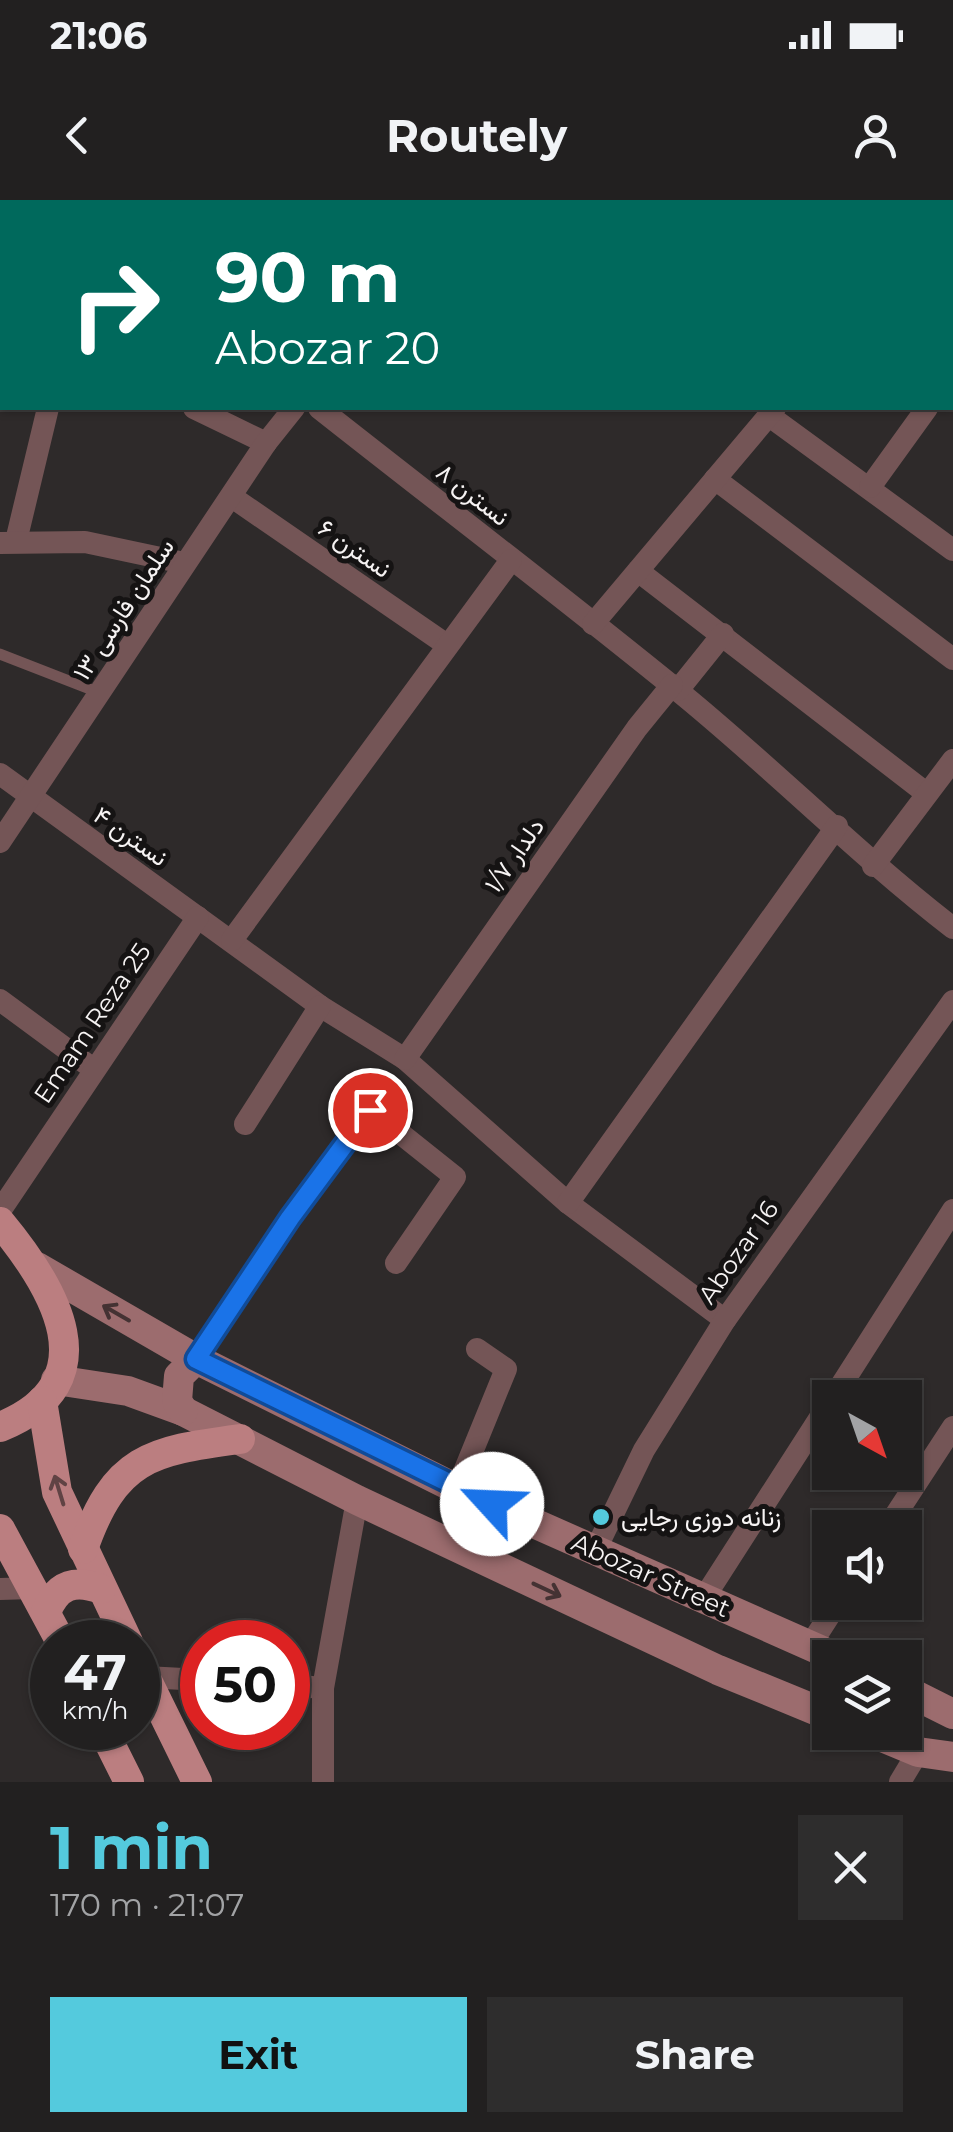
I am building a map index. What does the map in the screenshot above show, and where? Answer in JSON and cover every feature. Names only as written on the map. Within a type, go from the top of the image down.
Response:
[{"type":"main road","points":[[0,1222],[37,1267],[60,1311],[66,1344],[49,1391],[26,1416],[0,1426]]},
{"type":"main road","name":"Abozar Street","points":[[37,1267],[196,1359],[457,1489],[812,1646]]},
{"type":"main road","points":[[183,1412],[176,1388],[186,1366],[196,1359]]},
{"type":"main road","points":[[49,1391],[128,1391],[183,1412],[357,1500],[718,1670],[812,1709]]},
{"type":"main road","points":[[49,1391],[57,1492],[117,1620]]},
{"type":"main road","points":[[83,1549],[100,1501],[134,1465],[179,1447],[240,1439]]},
{"type":"main road","points":[[0,1529],[49,1620]]},
{"type":"main road","points":[[39,1600],[53,1596],[67,1585],[84,1582],[101,1588]]},
{"type":"main road","points":[[922,1698],[953,1714]]},
{"type":"main road","points":[[160,1707],[197,1782]]},
{"type":"main road","points":[[113,1750],[129,1782]]},
{"type":"main road","points":[[913,1750],[953,1756]]},
{"type":"street","points":[[47,410],[8,542],[85,542],[184,563]]},
{"type":"street","points":[[198,410],[266,442]]},
{"type":"street","name":"۱۳ سلمان فارسی","points":[[0,842],[184,563],[266,442],[292,410]]},
{"type":"street","name":"نسترن ۸","points":[[322,410],[675,688],[838,826],[873,866],[953,928]]},
{"type":"street","points":[[870,487],[927,410]]},
{"type":"street","points":[[593,624],[772,412],[953,550]]},
{"type":"street","points":[[715,479],[953,659]]},
{"type":"street","name":"نسترن ۶","points":[[232,497],[447,645]]},
{"type":"street","points":[[232,940],[511,560]]},
{"type":"street","points":[[638,571],[926,793]]},
{"type":"street","name":"دلدار ۱/۷","points":[[405,1060],[636,728],[724,634]]},
{"type":"street","points":[[873,866],[953,760]]},
{"type":"street","name":"نسترن ۴","points":[[0,774],[320,1006],[405,1060],[568,1203],[724,1320]]},
{"type":"street","points":[[568,1203],[838,826]]},
{"type":"street","name":"Emam Reza 25","points":[[0,1211],[92,1068],[198,917]]},
{"type":"street","points":[[0,1000],[92,1068]]},
{"type":"street","name":"Abozar 16","points":[[596,1551],[644,1450],[724,1320],[953,1001]]},
{"type":"street","points":[[244,1124],[320,1006]]},
{"type":"street","points":[[196,1359],[290,1218],[370,1110],[455,1177],[396,1262]]},
{"type":"street","points":[[844,1380],[953,1210]]},
{"type":"street","points":[[457,1489],[506,1369],[477,1349]]},
{"type":"street","points":[[900,1510],[953,1427]]},
{"type":"street","points":[[704,1598],[812,1430]]},
{"type":"street","points":[[323,1782],[324,1688],[357,1500]]},
{"type":"street","points":[[0,1589],[39,1600]]},
{"type":"street","points":[[310,1687],[324,1688]]},
{"type":"street","points":[[900,1782],[918,1752]]},
{"type":"lane","points":[[0,654],[100,694]]},
{"type":"place","name":"زنانه دوزی رجایی","points":[[601,1517]]},
{"type":"route","points":[[370,1110],[290,1218],[196,1359],[492,1504]]}]
